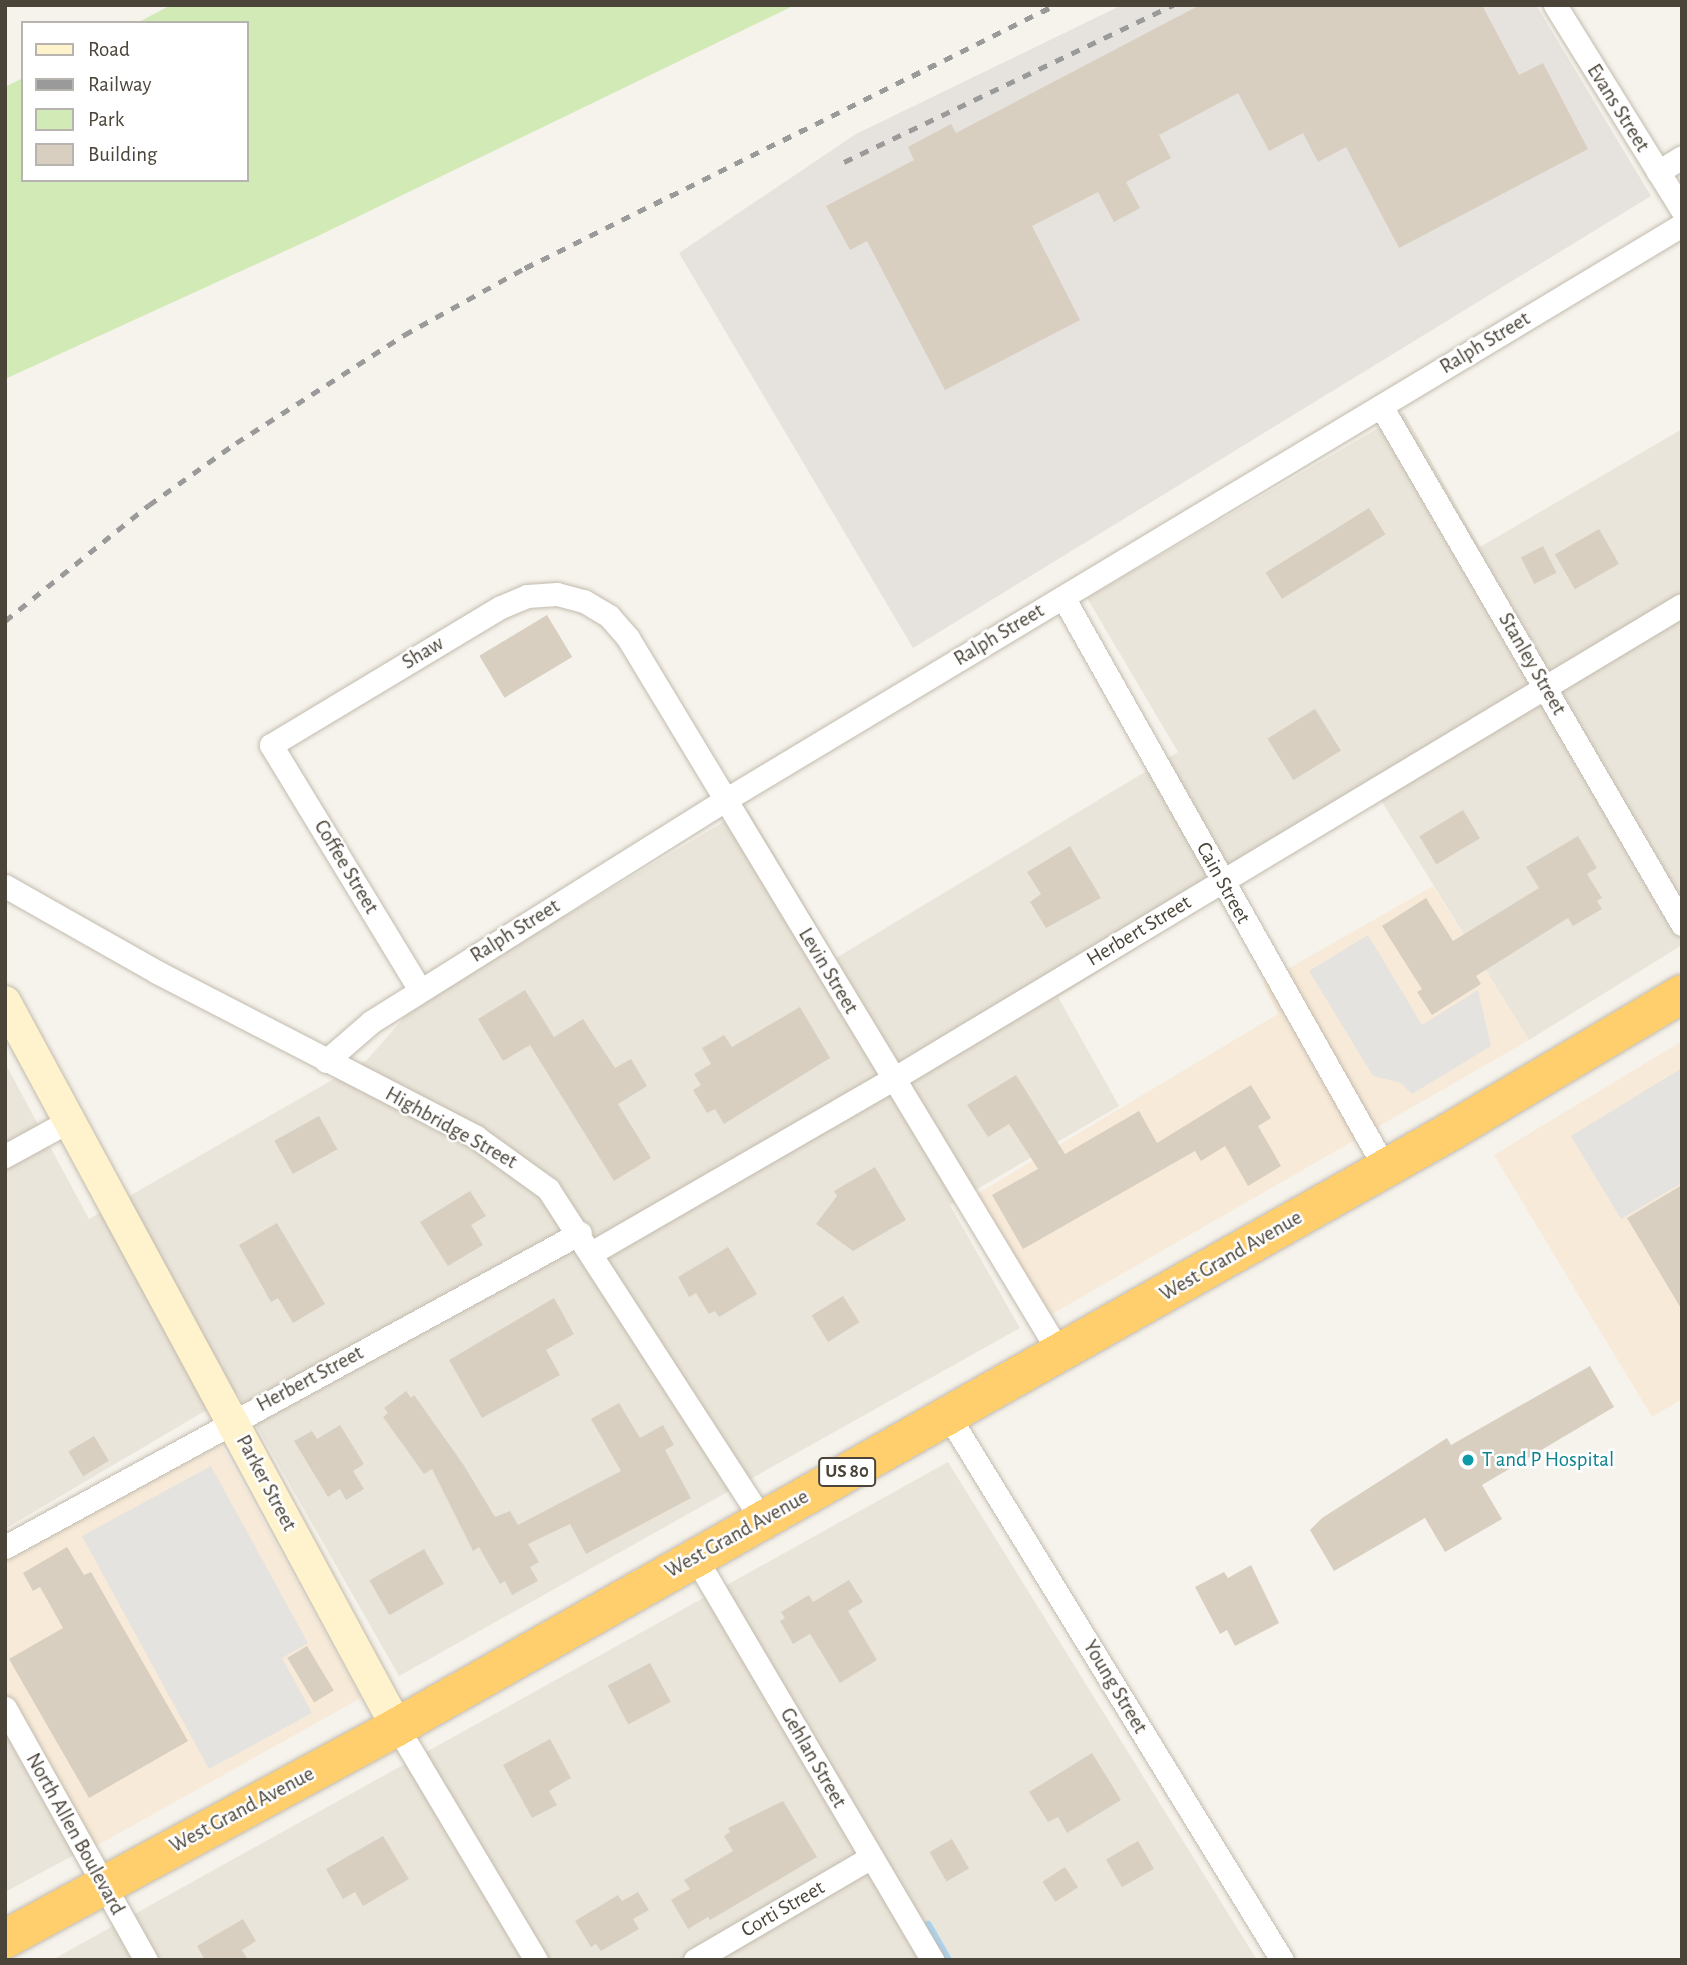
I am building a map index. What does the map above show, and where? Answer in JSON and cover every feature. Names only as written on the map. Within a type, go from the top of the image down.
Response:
[{"type":"highway","name":"West Grand Avenue","points":[[5,1939],[397,1727],[1385,1168],[1682,994]]},
{"type":"street","name":"Evans Street","points":[[1555,5],[1682,210]]},
{"type":"street","points":[[1658,172],[1682,158]]},
{"type":"street","name":"Ralph Street","points":[[326,1061],[371,1023],[420,990],[725,800],[1682,225]]},
{"type":"street","name":"Stanley Street","points":[[1381,406],[1682,924]]},
{"type":"street","name":"Shaw","points":[[271,745],[501,607],[527,596],[556,594],[584,601]]},
{"type":"street","name":"Cain Street","points":[[1063,597],[1385,1168]]},
{"type":"street","name":"Levin Street","points":[[584,601],[609,616],[628,638],[1059,1352]]},
{"type":"street","name":"Herbert Street","points":[[593,1252],[893,1079],[1682,605]]},
{"type":"street","name":"Coffee Street","points":[[271,745],[420,990]]},
{"type":"street","name":"Highbridge Street","points":[[5,886],[501,1153],[548,1189],[593,1252],[762,1520]]},
{"type":"street","name":"Parker Street","points":[[5,1002],[397,1727],[536,1960]]},
{"type":"street","points":[[5,1156],[69,1121]]},
{"type":"street","name":"Herbert Street","points":[[5,1547],[580,1233]]},
{"type":"street","name":"Young Street","points":[[948,1415],[1282,1960]]},
{"type":"street","name":"Gehlan Street","points":[[695,1557],[932,1960]]},
{"type":"street","name":"North Allen Boulevard","points":[[5,1708],[146,1960]]},
{"type":"street","name":"Corti Street","points":[[695,1960],[871,1857]]},
{"type":"shaded area","points":[[1122,5],[1536,5],[1651,196],[913,648],[679,253],[856,134]]},
{"type":"shaded area","points":[[1404,413],[1480,547],[1682,429],[1682,945],[1529,1040],[1379,797],[1058,997],[1119,1106],[950,1205],[1020,1328],[399,1676],[237,1392],[5,1529],[5,1063],[89,1219],[367,1060],[414,1006],[747,808],[836,958],[1178,752],[1087,598]]},
{"type":"shaded area","points":[[1433,886],[1529,1040],[1045,1318],[972,1197],[1278,1014],[1263,983]]},
{"type":"shaded area","points":[[1368,935],[1422,1025],[1478,990],[1491,1046],[1412,1094],[1401,1083],[1373,1076],[1309,971]]},
{"type":"shaded area","points":[[1682,1041],[1682,1399],[1652,1417],[1494,1155]]},
{"type":"shaded area","points":[[1682,1068],[1682,1183],[1621,1219],[1571,1136]]},
{"type":"shaded area","points":[[219,1441],[361,1698],[89,1850],[5,1692],[5,1558]]},
{"type":"shaded area","points":[[948,1462],[1257,1960],[52,1960]]},
{"type":"shaded area","points":[[211,1466],[308,1643],[282,1658],[312,1713],[209,1769],[82,1536]]},
{"type":"shaded area","points":[[5,1733],[74,1855],[5,1892]]},
{"type":"green space","points":[[171,5],[795,5],[320,235],[5,379],[5,87],[21,79],[21,182],[248,182],[248,21],[141,21]]},
{"type":"building","points":[[1200,5],[1482,5],[1519,75],[1543,63],[1588,149],[1399,248],[1346,147],[1318,162],[1303,133],[1269,151],[1238,93],[1159,135],[1171,158],[1126,182],[1140,208],[1114,222],[1098,192],[1032,226],[1080,320],[945,390],[867,241],[850,250],[826,206],[914,160],[908,147],[951,124],[956,133]]},
{"type":"building","points":[[1369,508],[1385,534],[1282,599],[1266,573]]},
{"type":"building","points":[[1599,529],[1619,564],[1575,589],[1555,554]]},
{"type":"building","points":[[1543,546],[1557,573],[1534,584],[1521,557]]},
{"type":"building","points":[[547,615],[572,657],[505,698],[479,656]]},
{"type":"building","points":[[1315,709],[1341,751],[1293,780],[1268,739]]},
{"type":"building","points":[[1463,810],[1480,838],[1436,865],[1419,836]]},
{"type":"building","points":[[1578,836],[1597,868],[1587,874],[1602,898],[1597,901],[1602,909],[1573,926],[1568,918],[1476,976],[1481,984],[1432,1015],[1417,992],[1422,989],[1382,926],[1426,898],[1453,941],[1539,888],[1526,867]]},
{"type":"building","points":[[1070,846],[1101,898],[1046,928],[1030,902],[1041,894],[1027,872]]},
{"type":"building","points":[[525,990],[554,1037],[583,1019],[615,1068],[631,1059],[647,1086],[618,1104],[651,1158],[614,1181],[530,1045],[503,1061],[478,1019]]},
{"type":"building","points":[[800,1007],[830,1058],[724,1124],[715,1109],[707,1113],[693,1090],[701,1085],[694,1074],[711,1064],[702,1048],[724,1035],[732,1047]]},
{"type":"building","points":[[1016,1075],[1065,1154],[1139,1111],[1157,1143],[1251,1085],[1271,1118],[1258,1126],[1281,1166],[1248,1186],[1225,1146],[1201,1161],[1195,1151],[1023,1249],[992,1195],[1038,1169],[1009,1124],[988,1137],[967,1105]]},
{"type":"building","points":[[319,1116],[337,1149],[293,1174],[274,1141]]},
{"type":"building","points":[[875,1167],[906,1220],[853,1251],[816,1224],[837,1196],[834,1191]]},
{"type":"building","points":[[1682,1185],[1682,1310],[1627,1218]]},
{"type":"building","points":[[470,1191],[486,1216],[471,1225],[483,1245],[448,1266],[420,1222]]},
{"type":"building","points":[[277,1223],[325,1304],[293,1323],[278,1298],[271,1302],[239,1245]]},
{"type":"building","points":[[728,1247],[757,1294],[719,1317],[715,1311],[709,1314],[696,1293],[689,1297],[678,1277]]},
{"type":"building","points":[[843,1296],[859,1322],[828,1342],[812,1316]]},
{"type":"building","points":[[554,1298],[574,1334],[546,1350],[560,1375],[482,1418],[449,1360]]},
{"type":"building","name":"T and P Hospital","points":[[1590,1366],[1614,1407],[1482,1485],[1502,1519],[1445,1552],[1425,1518],[1334,1571],[1310,1530],[1322,1518],[1447,1438],[1451,1445]]},
{"type":"building","points":[[406,1391],[411,1398],[414,1395],[463,1464],[495,1517],[510,1511],[518,1525],[621,1471],[591,1419],[619,1403],[640,1438],[663,1425],[674,1445],[665,1450],[691,1498],[586,1554],[570,1524],[528,1544],[539,1562],[530,1567],[538,1581],[512,1595],[505,1581],[500,1584],[479,1547],[473,1551],[432,1469],[424,1474],[383,1417],[388,1413],[384,1408]]},
{"type":"building","points":[[340,1425],[364,1464],[353,1471],[364,1489],[346,1500],[340,1489],[328,1497],[294,1441],[312,1431],[317,1439]]},
{"type":"building","points":[[94,1436],[109,1461],[83,1476],[68,1451]]},
{"type":"building","points":[[67,1547],[84,1575],[91,1572],[188,1741],[89,1798],[9,1659],[63,1628],[40,1587],[33,1591],[23,1573]]},
{"type":"building","points":[[424,1549],[444,1584],[389,1615],[369,1580]]},
{"type":"building","points":[[1251,1565],[1279,1623],[1235,1646],[1227,1630],[1220,1634],[1195,1587],[1224,1572],[1228,1578]]},
{"type":"building","points":[[849,1580],[863,1602],[848,1611],[877,1660],[840,1683],[810,1634],[793,1644],[780,1621],[785,1618],[781,1612],[809,1595],[813,1602]]},
{"type":"building","points":[[307,1646],[334,1691],[314,1702],[287,1658]]},
{"type":"building","points":[[650,1663],[671,1702],[628,1724],[608,1686]]},
{"type":"building","points":[[550,1739],[571,1778],[549,1791],[557,1805],[532,1818],[503,1765]]},
{"type":"building","points":[[1092,1753],[1121,1800],[1067,1833],[1058,1817],[1048,1822],[1029,1792]]},
{"type":"building","points":[[783,1801],[817,1857],[710,1920],[708,1917],[688,1929],[671,1900],[690,1889],[684,1880],[733,1851],[724,1836],[730,1832],[728,1828]]},
{"type":"building","points":[[383,1836],[409,1879],[363,1906],[355,1892],[343,1899],[326,1869]]},
{"type":"building","points":[[952,1839],[969,1868],[946,1881],[929,1852]]},
{"type":"building","points":[[1138,1841],[1154,1869],[1122,1887],[1106,1860]]},
{"type":"building","points":[[1065,1867],[1078,1887],[1055,1902],[1042,1882]]},
{"type":"building","points":[[638,1892],[649,1910],[633,1919],[639,1929],[601,1951],[596,1944],[591,1947],[575,1921],[618,1895],[622,1901]]},
{"type":"building","points":[[243,1919],[256,1941],[242,1950],[248,1960],[205,1960],[197,1946]]},
{"type":"waterway","points":[[928,1925],[948,1960]]},
{"type":"railway","points":[[5,621],[149,505],[236,443],[404,335],[525,268],[1055,5]]},
{"type":"railway","points":[[844,162],[1173,5]]},
{"type":"place","name":"T and P Hospital","points":[[1468,1460]]}]
